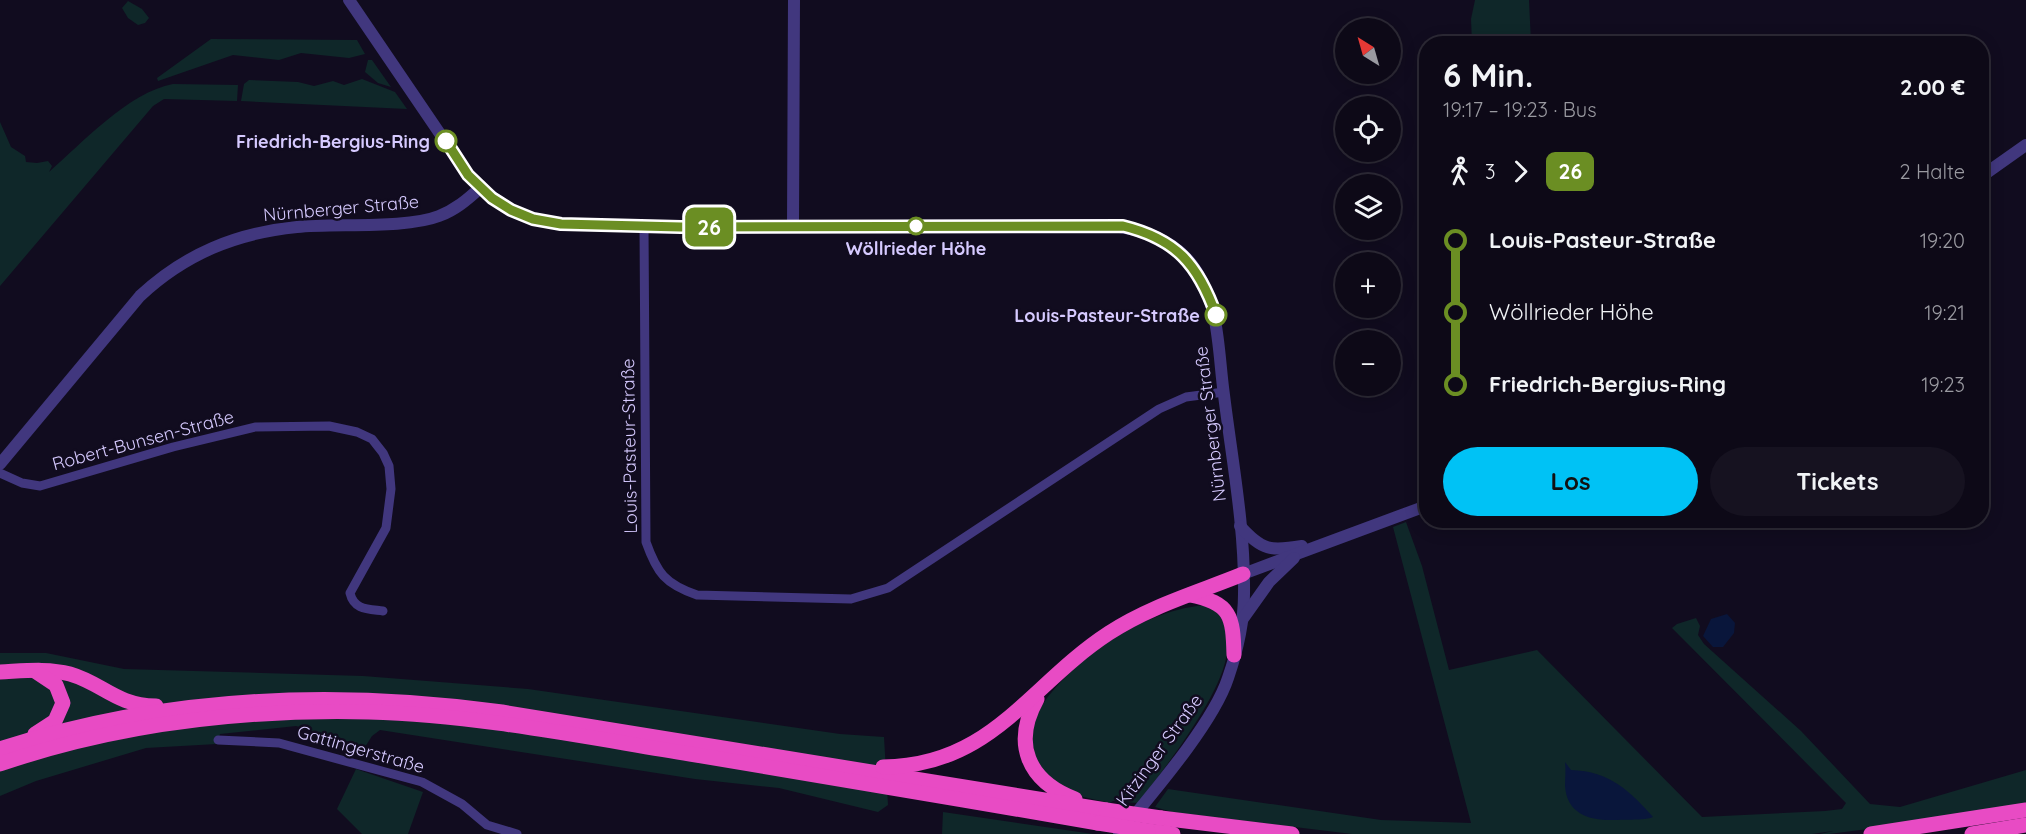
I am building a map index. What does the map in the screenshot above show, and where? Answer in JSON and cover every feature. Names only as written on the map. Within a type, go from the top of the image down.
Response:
[{"type":"highway","points":[[847,768],[893,767],[930,762],[955,753],[984,738],[1108,633],[1136,617],[1243,573]]},
{"type":"highway","points":[[1190,595],[1211,600],[1228,613],[1232,623],[1234,655]]},
{"type":"highway","points":[[3,748],[47,729],[60,714],[63,703],[62,694],[56,685],[35,671]]},
{"type":"highway","points":[[0,672],[53,671],[82,678],[109,695],[132,704],[192,708]]},
{"type":"highway","points":[[1042,691],[1027,723],[1026,751],[1029,762],[1053,789],[1102,816]]},
{"type":"highway","points":[[3,748],[103,722],[192,708],[289,699],[355,698],[427,702],[847,768],[1102,816],[1152,832],[1173,834]]},
{"type":"highway","points":[[0,764],[48,750],[157,726],[268,714],[372,712],[507,724],[1102,816],[1161,818],[1292,834]]},
{"type":"highway","points":[[1871,834],[2026,810]]},
{"type":"highway","points":[[1972,834],[2026,825]]},
{"type":"street","points":[[349,0],[468,175],[480,188]]},
{"type":"street","points":[[793,225],[794,0]]},
{"type":"street","points":[[1989,171],[2026,145]]},
{"type":"street","name":"Nürnberger Straße","points":[[0,464],[140,296],[161,278],[203,250],[254,233],[290,228],[430,219],[464,203],[480,188],[511,210],[533,219],[561,224],[1034,227],[1099,225],[1140,230],[1160,238],[1184,256],[1197,271],[1216,315],[1240,526],[1243,573]]},
{"type":"street","name":"Louis-Pasteur-Straße","points":[[644,226],[646,542],[655,567],[674,587],[697,595],[851,599],[888,588],[1160,409],[1186,398],[1224,392]]},
{"type":"street","name":"Robert-Bunsen-Straße","points":[[0,473],[22,483],[40,486],[173,447],[255,427],[328,426],[357,432],[372,439],[383,453],[389,466],[391,489],[386,528],[350,593],[351,600],[360,608],[382,611]]},
{"type":"street","points":[[1243,573],[1419,509]]},
{"type":"street","points":[[1240,526],[1260,546],[1271,549],[1330,541]]},
{"type":"street","points":[[1242,621],[1269,582],[1301,552]]},
{"type":"street","name":"Kitzinger Straße","points":[[1119,834],[1213,709],[1228,680],[1242,621],[1243,573]]},
{"type":"street","name":"Gattingerstraße","points":[[218,740],[279,743],[422,782],[462,804],[487,825],[514,834]]},
{"type":"green space","points":[[1475,0],[1529,0],[1531,36],[1472,36],[1471,19]]},
{"type":"green space","points":[[128,1],[142,9],[149,18],[145,23],[138,25],[128,18],[122,8]]},
{"type":"green space","points":[[211,39],[357,40],[365,54],[349,58],[301,53],[279,60],[233,55],[158,81],[157,78]]},
{"type":"green space","points":[[368,60],[372,60],[391,87],[378,83],[365,72]]},
{"type":"green space","points":[[362,79],[395,92],[407,109],[241,101],[244,84],[249,80],[298,82],[314,86],[333,81],[344,85]]},
{"type":"green space","points":[[173,84],[238,85],[237,101],[164,99],[153,106],[0,286],[0,122],[11,147],[25,156],[26,162],[48,161],[52,166],[49,172],[123,108],[156,89]]},
{"type":"green space","points":[[1406,522],[1422,566],[1449,670],[1537,650],[1702,817],[1825,811],[1842,809],[1846,803],[1672,628],[1696,618],[1700,626],[1698,635],[1704,644],[1801,731],[1870,804],[1900,807],[2026,770],[2026,805],[1969,816],[1829,834],[1820,834],[1833,831],[1812,834],[1352,834],[1172,812],[1155,807],[1168,789],[1381,820],[1471,823],[1393,527]]},
{"type":"green space","points":[[1207,605],[1225,615],[1227,652],[1223,669],[1215,689],[1191,731],[1138,803],[1113,801],[1110,803],[1066,793],[1041,777],[1029,734],[1045,701],[1060,684],[1096,651],[1139,625],[1184,608]]},
{"type":"green space","points":[[0,653],[46,653],[124,669],[363,676],[528,689],[840,734],[884,737],[888,805],[878,812],[779,788],[695,779],[380,730],[372,736],[365,747],[296,726],[220,734],[217,744],[146,748],[36,781],[0,796]]},
{"type":"green space","points":[[356,769],[423,792],[408,834],[362,834],[337,809]]},
{"type":"green space","points":[[943,812],[1093,834],[942,834]]},
{"type":"water","points":[[1727,614],[1735,623],[1734,633],[1723,647],[1713,647],[1703,636],[1711,619]]},
{"type":"water","points":[[1565,762],[1571,770],[1597,774],[1618,784],[1653,817],[1607,820],[1589,817],[1575,810],[1567,796]]},
{"type":"bus line","name":"26","points":[[446,141],[468,175],[492,198],[511,210],[533,219],[561,224],[681,227],[1123,226],[1160,238],[1184,256],[1197,271],[1216,315]]},
{"type":"place","name":"Friedrich-Bergius-Ring","points":[[446,141]]},
{"type":"place","name":"Wöllrieder Höhe","points":[[916,226]]},
{"type":"place","name":"Louis-Pasteur-Straße","points":[[1216,315]]}]
